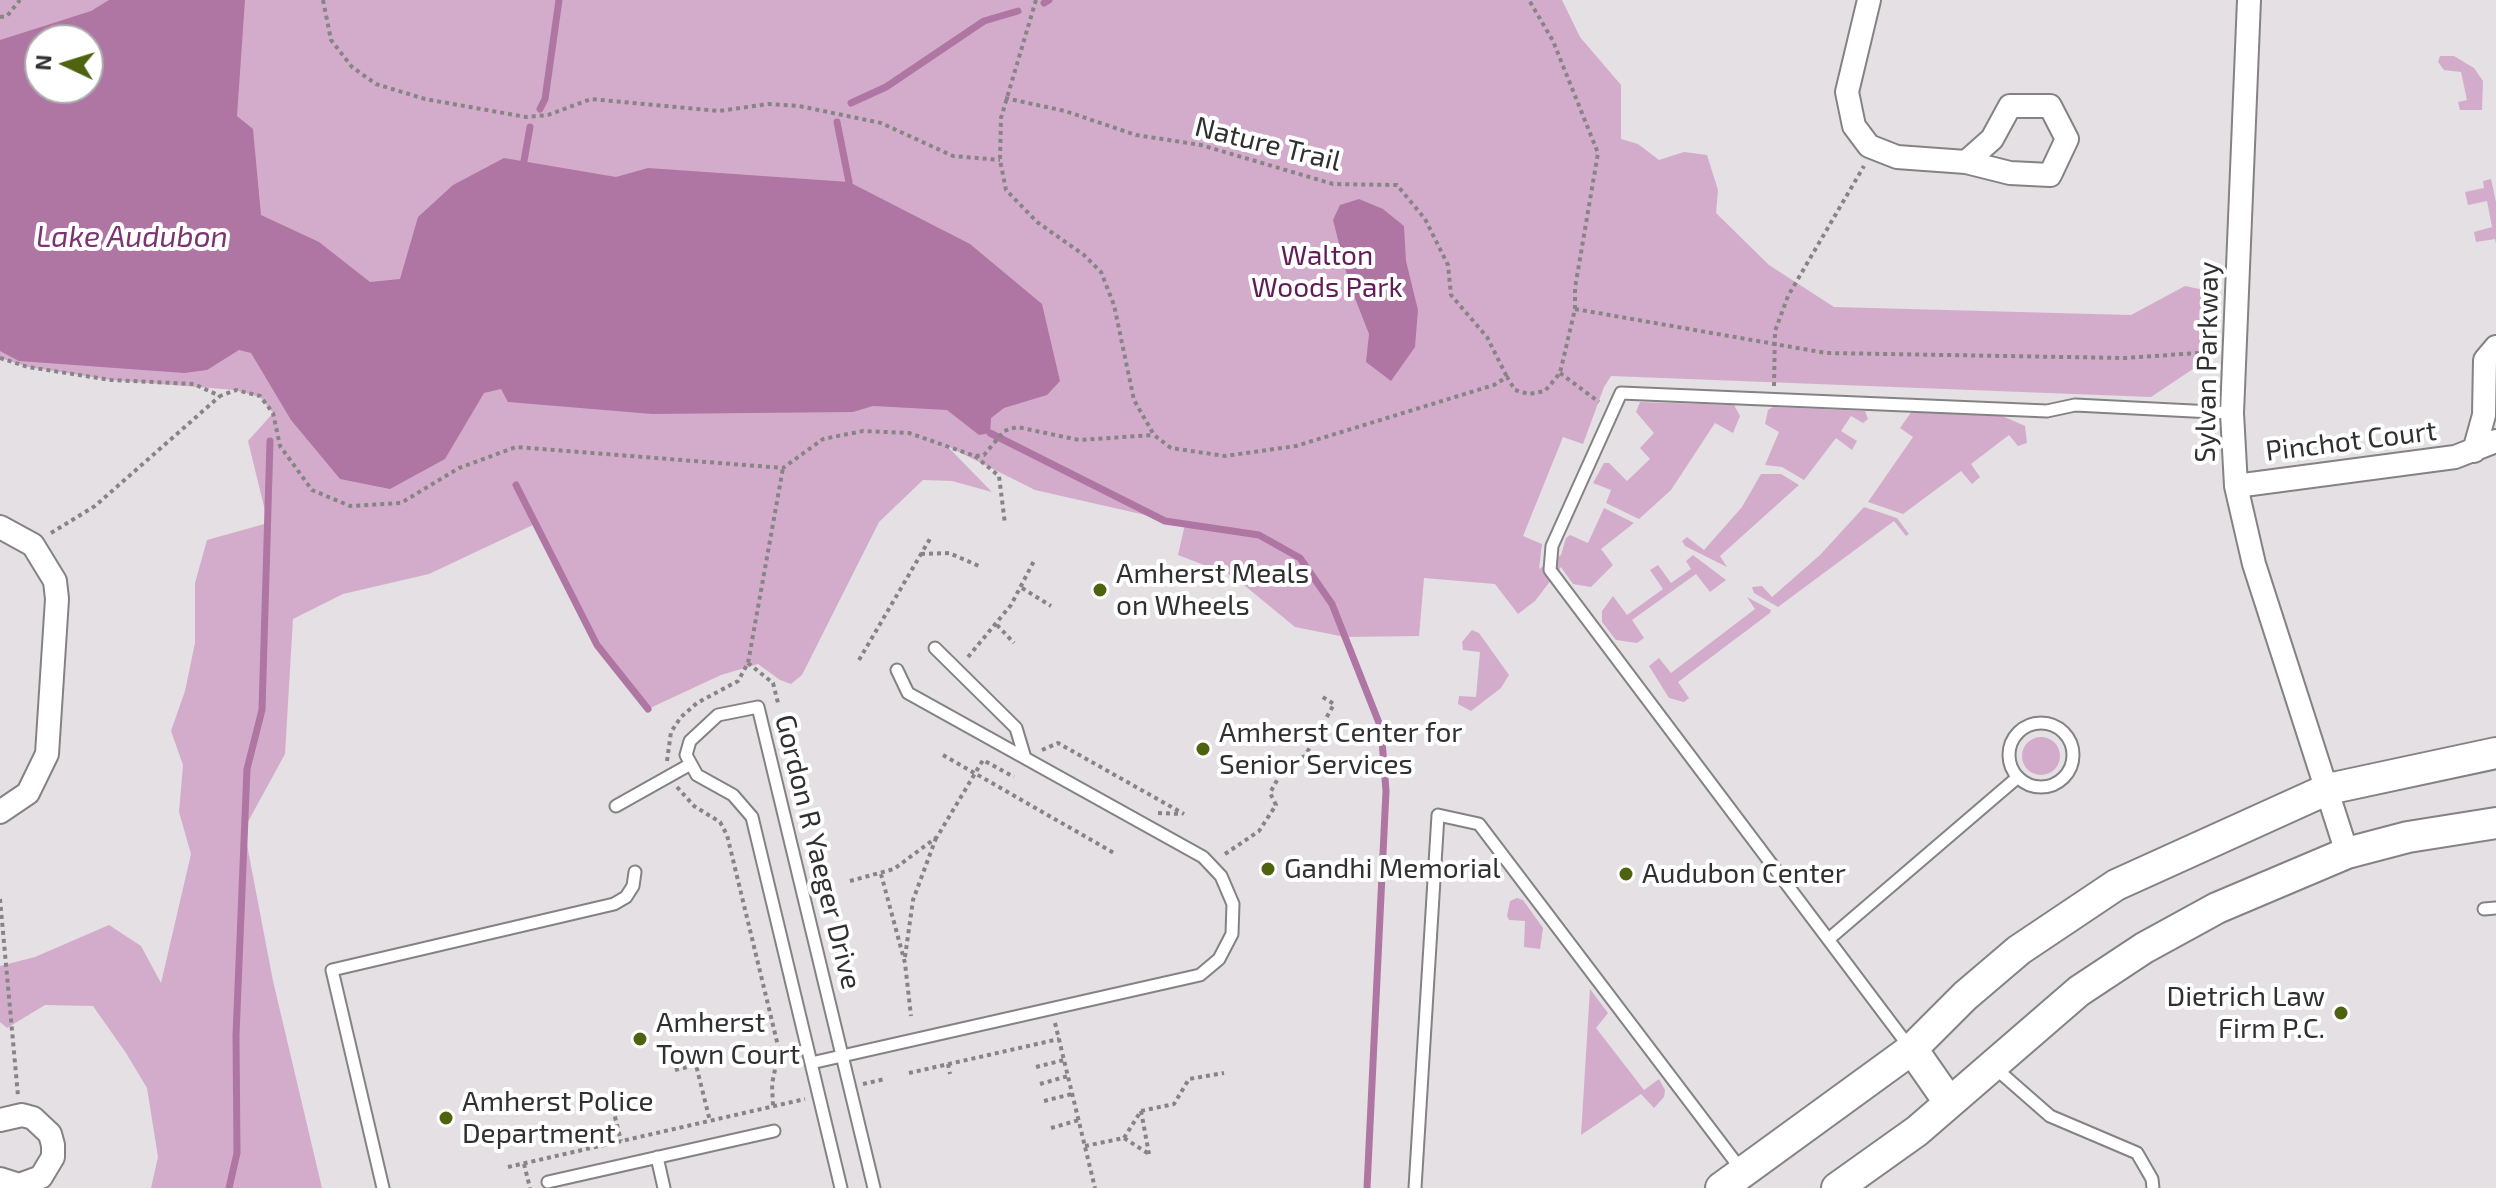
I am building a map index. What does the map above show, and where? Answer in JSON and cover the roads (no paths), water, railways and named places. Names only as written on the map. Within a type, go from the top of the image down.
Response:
[{"type":"main road","points":[[1732,1180],[1912,1049],[1965,996],[2019,950],[2116,885],[2328,789],[2496,753]]},
{"type":"main road","points":[[1837,1188],[1917,1131],[1990,1064],[2079,991],[2144,948],[2217,908],[2347,853],[2408,837],[2496,823]]},
{"type":"main road","points":[[1912,1049],[1949,1102]]},
{"type":"street","points":[[1869,0],[1847,92],[1854,126],[1869,146],[1897,157],[1966,162]]},
{"type":"street","name":"Sylvan Parkway","points":[[2249,0],[2232,413],[2236,486],[2254,564],[2347,853]]},
{"type":"street","name":"Pinchot Court","points":[[2474,451],[2484,415],[2485,360],[2496,347]]},
{"type":"street","name":"Pinchot Court","points":[[2236,486],[2417,463],[2474,451],[2496,441]]},
{"type":"street","points":[[0,527],[33,545],[55,581],[57,599],[47,754],[28,793],[0,812]]},
{"type":"street","points":[[10,1117],[43,1124],[50,1134],[53,1151],[48,1168],[41,1177],[12,1184]]},
{"type":"lane","points":[[1912,1049],[1550,570],[1552,546],[1621,393],[2047,411],[2075,405],[2232,413]]},
{"type":"lane","points":[[935,648],[1016,728],[1025,758]]},
{"type":"lane","points":[[811,1063],[1200,975],[1219,959],[1232,934],[1233,904],[1221,876],[1203,857],[908,693],[897,670]]},
{"type":"lane","name":"Gordon R Yaeger Drive","points":[[841,1188],[752,817],[733,795],[710,784],[689,765],[686,755],[690,741],[718,715],[758,707],[874,1188]]},
{"type":"lane","points":[[2048,724],[2065,734],[2072,746],[2073,759],[2069,772],[2060,781],[2035,787],[2018,777],[2010,752],[2022,729],[2048,724]]},
{"type":"lane","points":[[616,806],[689,765]]},
{"type":"lane","points":[[1830,938],[2018,777]]},
{"type":"lane","points":[[1415,1188],[1438,815],[1479,824],[1732,1180]]},
{"type":"lane","points":[[383,1188],[332,970],[614,904],[626,897],[635,872]]},
{"type":"lane","points":[[1990,1064],[2050,1116],[2137,1153],[2152,1179],[2153,1188]]},
{"type":"lane","points":[[548,1182],[774,1131]]},
{"type":"lane","points":[[657,1157],[664,1188]]},
{"type":"water","name":"Lake Audubon","points":[[109,0],[245,0],[237,116],[253,129],[261,215],[319,242],[370,282],[400,279],[418,217],[453,185],[504,158],[616,177],[648,168],[849,182],[970,244],[1042,304],[1060,381],[1047,395],[1004,408],[991,418],[990,433],[979,435],[947,410],[873,406],[853,412],[652,414],[508,402],[501,389],[484,393],[445,459],[390,489],[340,479],[291,420],[251,353],[239,350],[207,370],[184,373],[19,361],[0,351],[0,40],[24,32],[24,104],[104,104],[104,24],[50,24],[91,11]]},
{"type":"water","points":[[1359,199],[1383,209],[1404,226],[1406,261],[1418,310],[1415,347],[1391,381],[1366,362],[1369,334],[1349,283],[1333,220],[1340,205]]},
{"type":"waterway","points":[[540,109],[545,99],[559,0]]},
{"type":"waterway","points":[[1044,3],[1049,0]]},
{"type":"waterway","points":[[851,103],[886,87],[984,21],[1018,11]]},
{"type":"waterway","points":[[837,122],[849,182]]},
{"type":"waterway","points":[[524,161],[530,127]]},
{"type":"waterway","points":[[990,433],[1165,521],[1259,535],[1300,558],[1332,604],[1381,728],[1386,791],[1367,1188]]},
{"type":"waterway","points":[[229,1188],[237,1153],[236,1035],[247,769],[262,710],[270,441]]},
{"type":"waterway","points":[[516,485],[597,645],[648,709]]},
{"type":"place","name":"Amherst Meals on Wheels","points":[[1100,590]]},
{"type":"place","name":"Amherst Center for Senior Services","points":[[1203,749]]},
{"type":"place","name":"Gandhi Memorial","points":[[1268,869]]},
{"type":"place","name":"Audubon Center","points":[[1626,874]]},
{"type":"place","name":"Dietrich Law Firm P.C.","points":[[2341,1013]]},
{"type":"place","name":"Amherst Town Court","points":[[640,1039]]},
{"type":"place","name":"Amherst Police Department","points":[[446,1118]]},
{"type":"park label","name":"Walton Woods Park","points":[[1327,272]]}]
